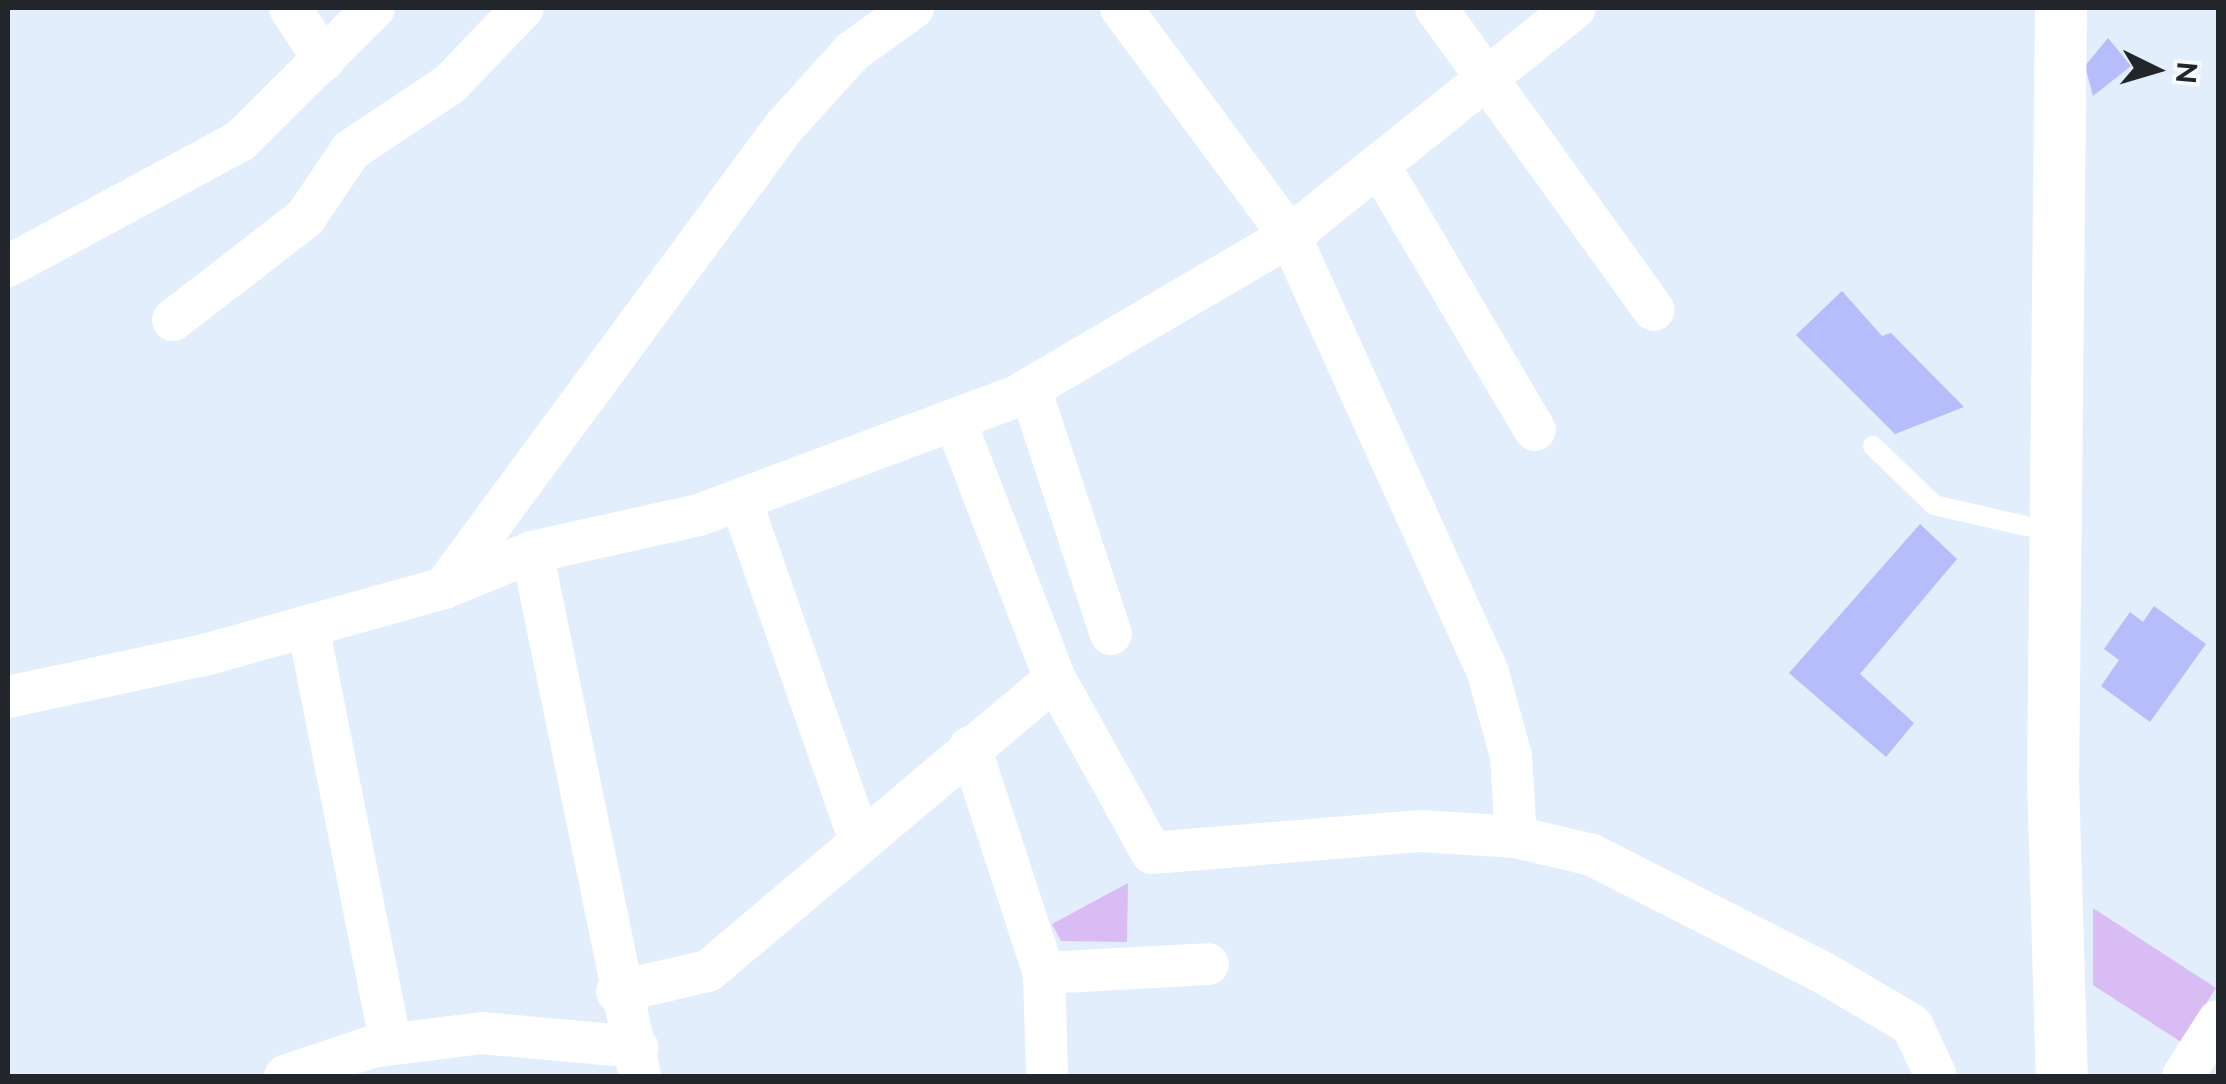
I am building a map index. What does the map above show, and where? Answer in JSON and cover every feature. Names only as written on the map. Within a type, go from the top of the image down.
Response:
[{"type":"street","points":[[290,8],[324,60]]},
{"type":"street","points":[[8,266],[240,141],[374,8]]},
{"type":"street","points":[[173,320],[305,218],[351,150],[450,84],[524,8]]},
{"type":"street","points":[[444,588],[784,127],[852,51],[914,8]]},
{"type":"street","points":[[1121,8],[1290,236],[1488,673],[1511,756],[1516,837]]},
{"type":"street","points":[[1436,8],[1654,310]]},
{"type":"street","points":[[8,697],[308,626],[444,588],[532,552],[740,502],[1030,388],[1290,236],[1488,81],[1574,8]]},
{"type":"street","points":[[2025,8],[2028,1076]]},
{"type":"street","points":[[2061,8],[2053,780],[2062,1076]]},
{"type":"street","points":[[1380,167],[1535,430]]},
{"type":"street","points":[[1030,388],[1112,634]]},
{"type":"street","points":[[954,421],[1055,678],[1152,853],[1420,832],[1516,837],[1592,855],[1824,972],[1912,1025],[1936,1076]]},
{"type":"street","points":[[740,502],[858,836]]},
{"type":"street","points":[[285,1076],[482,1033],[638,1062],[617,992],[532,552]]},
{"type":"street","points":[[308,626],[379,1056]]},
{"type":"street","points":[[617,992],[708,972],[858,836],[1055,678]]},
{"type":"street","points":[[970,746],[1044,973],[1047,1076]]},
{"type":"street","points":[[1044,973],[1208,964]]},
{"type":"street","points":[[2183,1076],[2218,1021]]},
{"type":"lane","points":[[1873,446],[1934,505],[2026,526]]},
{"type":"shaded area","points":[[1128,883],[1127,942],[1061,941],[1052,924]]},
{"type":"shaded area","points":[[2093,908],[2216,988],[2181,1042],[2093,985]]},
{"type":"building","points":[[2108,38],[2131,66],[2093,96],[2085,66]]},
{"type":"building","points":[[1842,291],[1882,336],[1891,333],[1964,407],[1895,434],[1796,335]]},
{"type":"building","points":[[1920,524],[1957,559],[1860,674],[1914,723],[1886,757],[1789,673]]},
{"type":"building","points":[[2154,606],[2206,644],[2150,722],[2101,686],[2119,660],[2104,649],[2130,612],[2143,622]]}]
